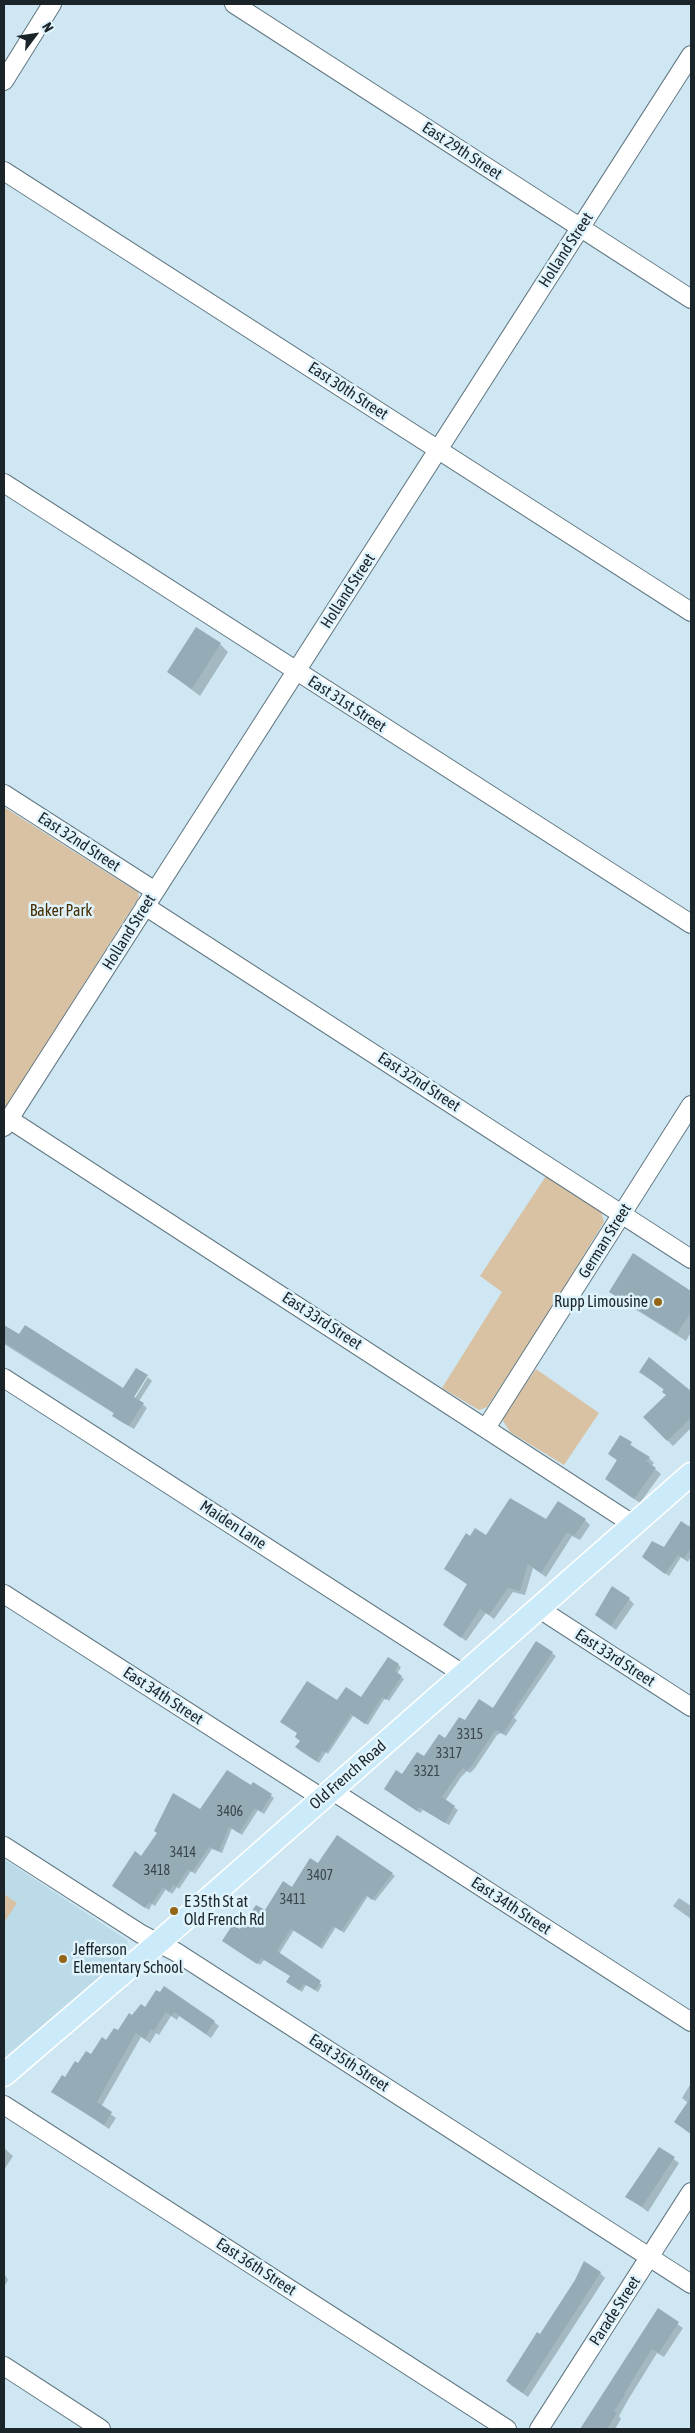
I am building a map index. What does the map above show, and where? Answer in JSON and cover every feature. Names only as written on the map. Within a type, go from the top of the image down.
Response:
[{"type":"main road","name":"Old French Road","points":[[4,2075],[158,1943],[691,1474]]},
{"type":"street","points":[[4,80],[52,4]]},
{"type":"street","name":"East 29th Street","points":[[234,4],[691,299]]},
{"type":"street","name":"Holland Street","points":[[6,1123],[691,55]]},
{"type":"street","name":"East 30th Street","points":[[4,171],[691,612]]},
{"type":"street","name":"East 31st Street","points":[[4,483],[691,924]]},
{"type":"street","name":"East 32nd Street","points":[[4,794],[155,891]]},
{"type":"street","name":"East 32nd Street","points":[[145,906],[691,1259]]},
{"type":"street","name":"German Street","points":[[486,1428],[691,1105]]},
{"type":"street","name":"East 33rd Street","points":[[6,1123],[486,1428],[634,1525]]},
{"type":"street","name":"Maiden Lane","points":[[4,1378],[462,1674]]},
{"type":"street","name":"East 34th Street","points":[[4,1594],[691,2022]]},
{"type":"street","name":"East 33rd Street","points":[[538,1608],[691,1707]]},
{"type":"street","name":"East 35th Street","points":[[4,1846],[193,1963],[691,2284]]},
{"type":"street","name":"East 36th Street","points":[[4,2105],[507,2429]]},
{"type":"street","name":"Parade Street","points":[[539,2429],[691,2192]]},
{"type":"street","points":[[4,2366],[101,2429]]},
{"type":"shaded area","name":"Jefferson Elementary School","points":[[4,1859],[127,1940],[129,1947],[128,1953],[4,2064]]},
{"type":"green space","name":"Baker Park","points":[[4,807],[138,892],[139,897],[4,1110]]},
{"type":"green space","points":[[546,1176],[601,1212],[604,1222],[487,1407],[479,1410],[442,1388],[502,1292],[480,1276]]},
{"type":"green space","points":[[536,1369],[599,1413],[564,1465],[510,1432],[503,1421],[504,1415]]},
{"type":"green space","points":[[4,1894],[17,1903],[4,1923]]},
{"type":"building","points":[[196,627],[221,643],[192,689],[167,672]]},
{"type":"building","name":"Rupp Limousine","points":[[633,1253],[691,1291],[691,1312],[677,1334],[609,1292]]},
{"type":"building","points":[[4,1325],[19,1334],[25,1325],[123,1388],[136,1368],[148,1375],[134,1397],[144,1403],[129,1426],[112,1416],[114,1413],[4,1342]]},
{"type":"building","points":[[649,1357],[691,1391],[691,1418],[667,1441],[643,1417],[666,1395],[662,1392],[664,1389],[639,1372]]},
{"type":"building","points":[[620,1435],[632,1442],[630,1445],[650,1457],[646,1461],[656,1468],[634,1499],[605,1479],[617,1460],[608,1454]]},
{"type":"building","points":[[510,1498],[546,1519],[558,1501],[586,1519],[574,1536],[567,1532],[541,1573],[528,1564],[520,1591],[508,1588],[489,1615],[480,1609],[461,1638],[443,1625],[467,1584],[444,1569],[466,1533],[470,1536],[475,1528],[486,1535]]},
{"type":"building","points":[[681,1521],[691,1528],[691,1548],[684,1559],[678,1555],[665,1574],[642,1557],[652,1541],[664,1547]]},
{"type":"building","points":[[612,1586],[630,1598],[611,1626],[595,1615]]},
{"type":"building","points":[[536,1641],[553,1652],[512,1714],[514,1716],[503,1734],[497,1730],[494,1732],[472,1765],[467,1771],[463,1768],[442,1797],[455,1806],[445,1823],[419,1807],[417,1811],[384,1789],[396,1770],[402,1774],[417,1752],[424,1756],[439,1734],[445,1738],[459,1717],[465,1720],[479,1699],[493,1708]]},
{"type":"building","points":[[388,1657],[399,1664],[395,1671],[402,1676],[386,1700],[382,1697],[365,1724],[351,1714],[326,1753],[323,1751],[316,1761],[295,1747],[300,1741],[295,1737],[297,1733],[280,1722],[307,1681],[337,1700],[346,1687],[361,1697]]},
{"type":"building","points":[[227,1770],[251,1785],[253,1782],[272,1794],[261,1812],[255,1808],[239,1833],[229,1827],[219,1851],[209,1847],[192,1872],[188,1869],[176,1887],[173,1885],[169,1892],[163,1887],[152,1904],[149,1902],[145,1908],[112,1886],[135,1851],[141,1856],[157,1833],[154,1831],[173,1793],[200,1809]]},
{"type":"building","points":[[337,1835],[393,1873],[372,1900],[366,1895],[341,1931],[333,1926],[320,1947],[291,1929],[277,1951],[321,1981],[315,1990],[304,1984],[299,1990],[286,1982],[290,1976],[261,1958],[257,1964],[222,1941],[233,1924],[240,1929],[256,1905],[265,1910],[283,1881],[292,1887],[310,1858],[318,1863]]},
{"type":"building","points":[[164,1986],[215,2021],[206,2034],[174,2012],[172,2016],[166,2012],[154,2031],[151,2029],[145,2039],[136,2033],[97,2102],[112,2112],[104,2125],[51,2092],[62,2075],[65,2077],[75,2061],[78,2063],[86,2051],[91,2054],[102,2037],[106,2040],[114,2028],[118,2030],[129,2013],[132,2015],[141,2004],[145,2007],[156,1990],[160,1992]]},
{"type":"building","points":[[691,2097],[691,2134],[674,2122]]},
{"type":"building","points":[[659,2147],[675,2157],[642,2207],[625,2197]]},
{"type":"building","points":[[584,2261],[601,2272],[523,2393],[506,2381],[537,2332],[540,2334],[575,2280]]},
{"type":"building","points":[[658,2308],[679,2322],[659,2353],[652,2349],[614,2411],[617,2413],[607,2429],[580,2429]]},
{"type":"place","name":"Rupp Limousine","points":[[658,1302]]},
{"type":"place","name":"E 35th St at Old French Rd","points":[[174,1911]]},
{"type":"place","name":"Jefferson Elementary School","points":[[63,1959]]}]
